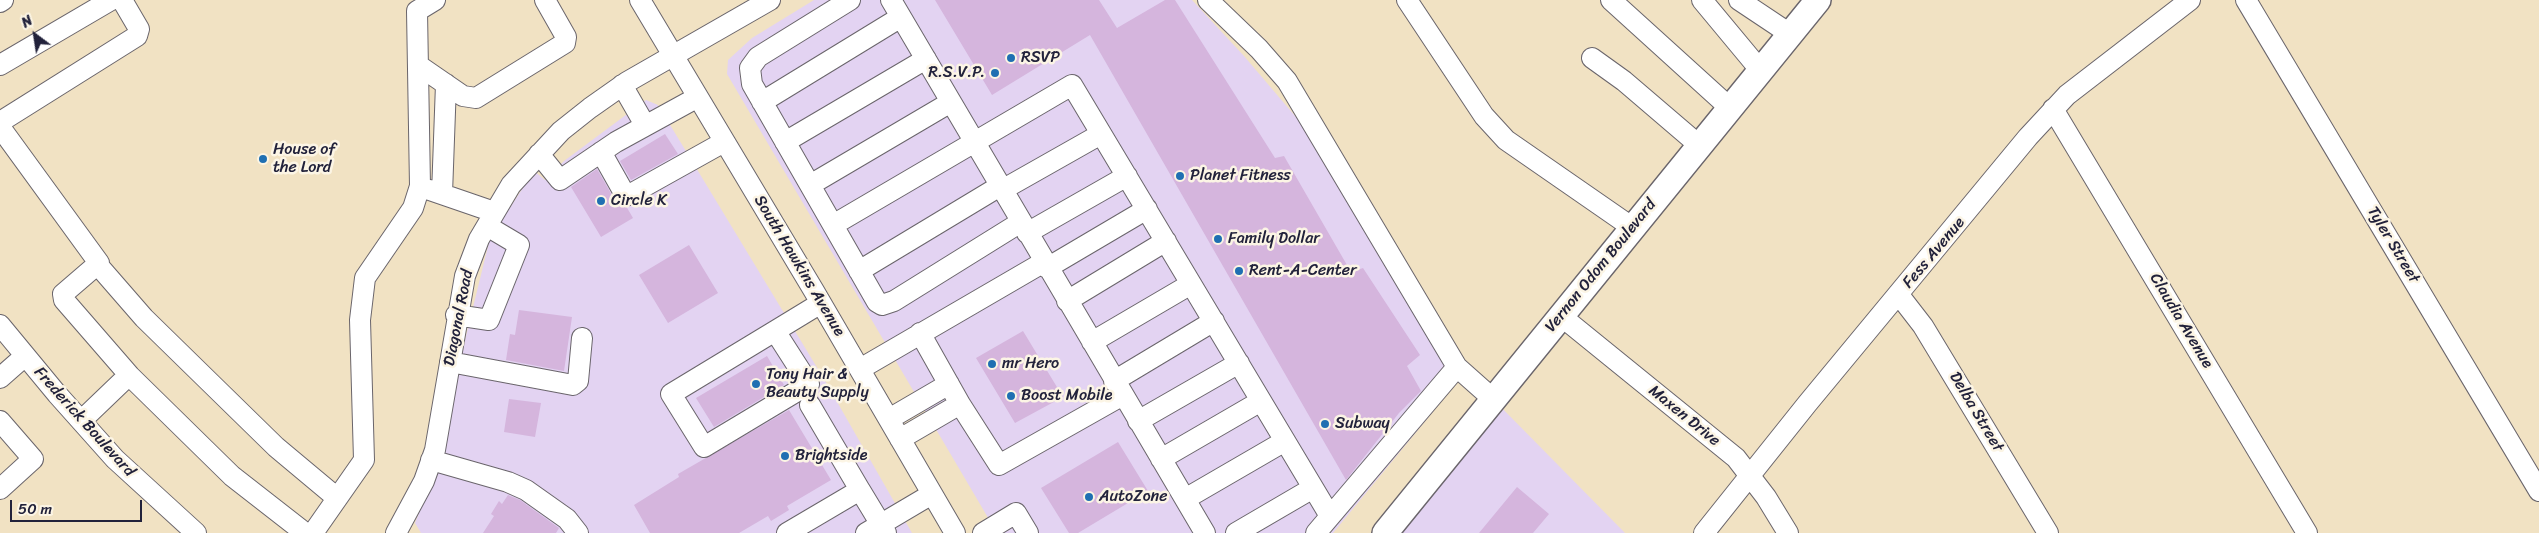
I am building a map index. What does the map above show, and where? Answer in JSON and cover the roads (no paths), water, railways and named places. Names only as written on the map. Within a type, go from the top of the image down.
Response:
[{"type":"main road","name":"Vernon Odom Boulevard","points":[[1385,533],[1818,0]]},
{"type":"street","points":[[0,65],[111,0]]},
{"type":"street","points":[[0,122],[138,36],[139,29],[122,0]]},
{"type":"street","points":[[313,533],[364,460],[360,320],[365,278],[414,208],[420,186],[417,11],[435,0]]},
{"type":"street","points":[[418,65],[463,96],[476,98],[565,43],[566,37],[545,0]]},
{"type":"street","name":"South Hawkins Avenue","points":[[640,0],[860,368],[955,533]]},
{"type":"street","name":"Diagonal Road","points":[[396,533],[424,481],[431,460],[450,362],[456,315],[465,276],[490,219],[511,185],[568,126],[622,85],[770,0]]},
{"type":"street","points":[[850,0],[758,57],[750,68],[752,84],[877,302],[888,304],[1024,227],[1127,176]]},
{"type":"street","points":[[1208,0],[1260,49],[1287,81],[1457,367],[1493,399]]},
{"type":"street","points":[[1407,0],[1484,116],[1506,140],[1633,228]]},
{"type":"street","points":[[1611,0],[1730,108]]},
{"type":"street","points":[[1702,0],[1761,71]]},
{"type":"street","points":[[1739,0],[1790,34]]},
{"type":"street","name":"Fess Avenue","points":[[1704,533],[1750,474],[2053,109],[2067,95],[2190,0]]},
{"type":"street","name":"Tyler Street","points":[[2246,0],[2539,491]]},
{"type":"street","points":[[762,102],[896,8],[1205,533]]},
{"type":"street","points":[[1592,58],[1624,82],[1700,146]]},
{"type":"street","points":[[785,142],[926,59]]},
{"type":"street","points":[[442,194],[446,84]]},
{"type":"street","points":[[622,85],[645,125]]},
{"type":"street","points":[[833,225],[1072,85],[1330,516]]},
{"type":"street","points":[[539,154],[560,180],[600,152],[645,125],[698,97]]},
{"type":"street","points":[[810,185],[951,102]]},
{"type":"street","name":"Claudia Avenue","points":[[2053,109],[2307,533]]},
{"type":"street","points":[[0,127],[99,262],[97,264],[144,318],[276,447],[337,498]]},
{"type":"street","points":[[859,270],[1001,188],[1101,134]]},
{"type":"street","points":[[600,152],[623,191],[629,195],[724,142]]},
{"type":"street","points":[[420,186],[442,194],[490,219],[519,245],[489,320],[456,315]]},
{"type":"street","points":[[860,368],[1147,210]]},
{"type":"street","points":[[1067,301],[1166,242]]},
{"type":"street","points":[[97,264],[64,294],[64,300],[129,375],[232,476],[305,533]]},
{"type":"street","points":[[1092,342],[1191,284]]},
{"type":"street","name":"Delba Street","points":[[1899,295],[1923,326],[2048,533]]},
{"type":"street","points":[[775,331],[809,384],[704,447],[671,394],[821,303]]},
{"type":"street","name":"Maxen Drive","points":[[1561,316],[1736,458],[1750,474],[1788,533]]},
{"type":"street","points":[[920,334],[960,404],[999,465],[1119,388],[1214,321]]},
{"type":"street","name":"Frederick Boulevard","points":[[0,325],[115,459],[196,533]]},
{"type":"street","points":[[450,362],[574,385],[578,381],[582,338]]},
{"type":"street","points":[[0,378],[25,356]]},
{"type":"street","points":[[1138,420],[1239,363]]},
{"type":"street","points":[[1316,533],[1457,367]]},
{"type":"street","points":[[81,421],[129,375]]},
{"type":"street","points":[[889,419],[949,384]]},
{"type":"street","points":[[1161,459],[1261,401]]},
{"type":"street","points":[[810,404],[860,490],[878,530],[932,494]]},
{"type":"street","points":[[900,439],[960,404]]},
{"type":"street","points":[[0,421],[33,459],[0,489]]},
{"type":"street","points":[[1185,500],[1285,441]]},
{"type":"street","points":[[431,460],[508,482],[526,490],[567,519],[578,533]]},
{"type":"street","points":[[1236,533],[1313,488]]},
{"type":"street","points":[[787,533],[860,490]]},
{"type":"street","points":[[983,533],[1016,513],[1028,533]]},
{"type":"place","name":"RSVP","points":[[1011,58]]},
{"type":"place","name":"R.S.V.P.","points":[[995,73]]},
{"type":"place","name":"House of the Lord","points":[[263,159]]},
{"type":"place","name":"Planet Fitness","points":[[1180,176]]},
{"type":"place","name":"Circle K","points":[[601,201]]},
{"type":"place","name":"Family Dollar","points":[[1218,239]]},
{"type":"place","name":"Rent-A-Center","points":[[1239,271]]},
{"type":"place","name":"mr Hero","points":[[992,364]]},
{"type":"place","name":"Tony Hair & Beauty Supply","points":[[756,384]]},
{"type":"place","name":"Boost Mobile","points":[[1011,396]]},
{"type":"place","name":"Subway","points":[[1325,424]]},
{"type":"place","name":"Brightside","points":[[785,456]]},
{"type":"place","name":"AutoZone","points":[[1089,497]]}]
